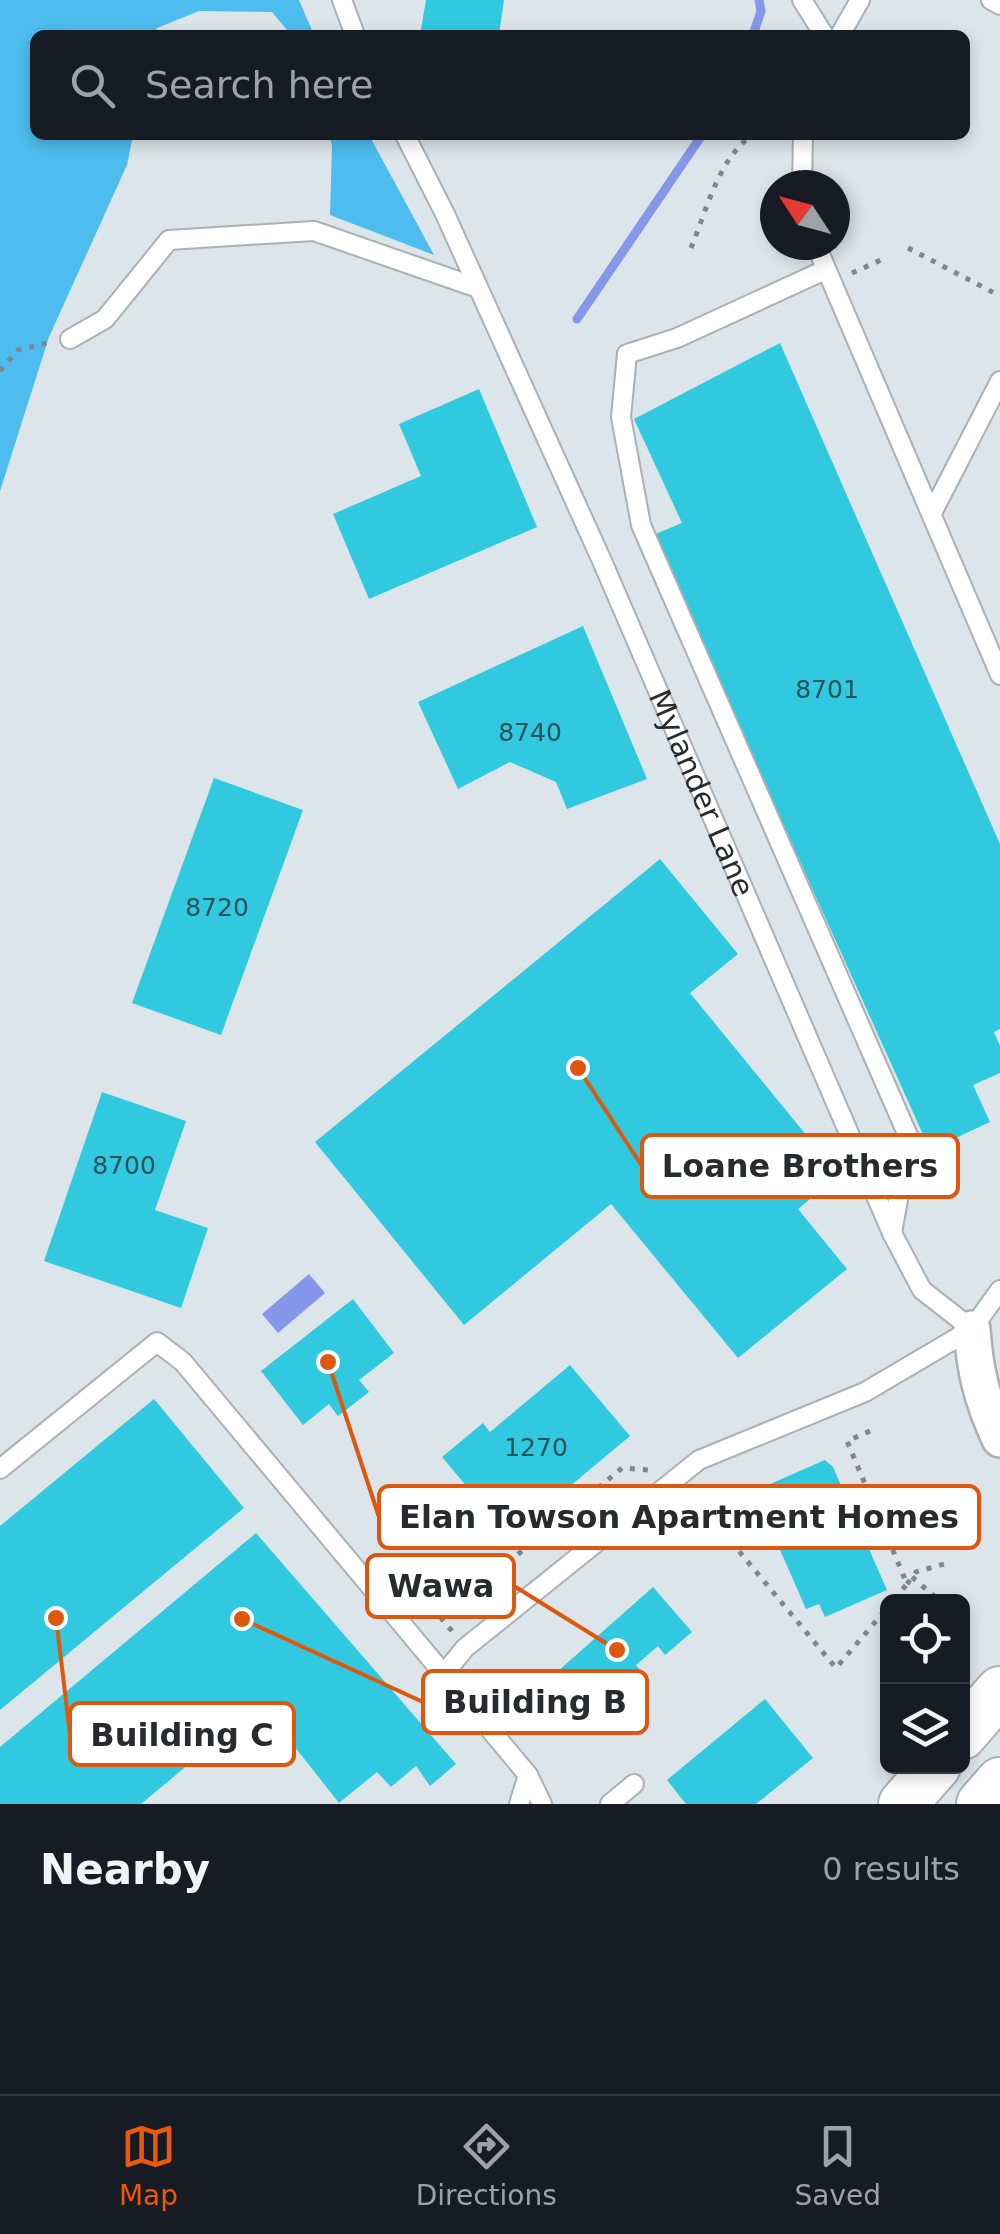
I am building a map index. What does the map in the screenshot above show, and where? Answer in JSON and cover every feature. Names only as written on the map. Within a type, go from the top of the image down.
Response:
[{"type":"main road","points":[[970,1726],[1000,1691]]},
{"type":"main road","points":[[903,1804],[929,1774]]},
{"type":"main road","points":[[982,1804],[1000,1782]]},
{"type":"street","points":[[972,1329],[982,1402],[1000,1439]]},
{"type":"lane","points":[[342,0],[353,30]]},
{"type":"lane","points":[[802,0],[821,30]]},
{"type":"lane","points":[[843,30],[860,0]]},
{"type":"lane","points":[[991,0],[1000,5]]},
{"type":"lane","name":"Mylander Lane","points":[[407,140],[602,561],[892,1233],[922,1290],[972,1329]]},
{"type":"lane","points":[[802,170],[803,140]]},
{"type":"lane","points":[[70,339],[105,319],[169,240],[314,231],[478,288]]},
{"type":"lane","points":[[821,260],[1000,675]]},
{"type":"lane","points":[[825,270],[678,338],[627,354],[621,417],[641,526],[909,1138],[892,1233]]},
{"type":"lane","points":[[932,513],[1000,380]]},
{"type":"lane","points":[[444,1674],[465,1648],[699,1460],[864,1392],[972,1329],[1000,1290]]},
{"type":"lane","points":[[0,1468],[158,1342],[183,1362],[444,1674],[528,1776],[542,1804]]},
{"type":"lane","points":[[518,1804],[528,1776]]},
{"type":"lane","points":[[610,1804],[634,1784]]},
{"type":"path","points":[[691,248],[724,168],[746,140]]},
{"type":"path","points":[[908,248],[1000,296]]},
{"type":"path","points":[[848,274],[881,260]]},
{"type":"path","points":[[0,371],[18,350],[70,339]]},
{"type":"path","points":[[870,1431],[846,1441],[907,1584]]},
{"type":"path","points":[[457,1637],[441,1618],[622,1468],[652,1471]]},
{"type":"path","points":[[703,1508],[836,1668],[880,1616]]},
{"type":"path","points":[[685,1534],[709,1515]]},
{"type":"path","points":[[898,1594],[916,1572],[944,1564]]},
{"type":"path","points":[[912,1577],[932,1594]]},
{"type":"shaded area","points":[[0,0],[299,0],[312,30],[287,30],[272,12],[199,11],[156,30],[30,30],[30,140],[132,140],[127,165],[49,337],[0,491]]},
{"type":"shaded area","points":[[330,140],[372,140],[434,255],[330,215]]},
{"type":"shaded area","points":[[309,1274],[325,1293],[278,1333],[262,1314]]},
{"type":"building","points":[[426,0],[504,0],[500,30],[421,30]]},
{"type":"building","points":[[780,343],[1000,844],[1000,1029],[994,1032],[1000,1046],[1000,1073],[973,1085],[990,1122],[930,1150],[653,535],[682,523],[634,419]]},
{"type":"building","points":[[479,389],[537,527],[369,599],[333,514],[421,476],[399,424]]},
{"type":"building","points":[[583,626],[647,779],[567,809],[556,782],[510,762],[458,789],[418,702]]},
{"type":"building","points":[[214,778],[303,810],[221,1035],[132,1003]]},
{"type":"building","points":[[660,859],[738,954],[690,993],[839,1175],[798,1209],[847,1269],[738,1358],[611,1204],[464,1325],[315,1142]]},
{"type":"building","points":[[102,1092],[186,1121],[155,1210],[208,1228],[181,1308],[44,1261]]},
{"type":"building","points":[[353,1299],[394,1353],[359,1380],[369,1392],[338,1416],[329,1404],[303,1425],[261,1371]]},
{"type":"building","points":[[570,1365],[630,1436],[509,1537],[442,1457],[483,1423],[490,1432]]},
{"type":"building","points":[[154,1399],[244,1508],[0,1710],[0,1526]]},
{"type":"building","points":[[825,1460],[833,1467],[887,1590],[825,1617],[819,1604],[806,1609],[754,1491]]},
{"type":"building","points":[[256,1533],[456,1764],[430,1786],[416,1766],[391,1787],[377,1772],[339,1803],[261,1704],[141,1804],[0,1804],[0,1747]]},
{"type":"building","points":[[653,1587],[692,1632],[665,1655],[658,1646],[636,1665],[648,1679],[618,1706],[612,1699],[594,1715],[557,1672]]},
{"type":"building","points":[[765,1699],[813,1758],[756,1804],[686,1804],[667,1780]]},
{"type":"waterway","points":[[755,30],[761,11],[759,0]]},
{"type":"waterway","points":[[577,319],[699,140]]},
{"type":"place","name":"Loane Brothers","points":[[578,1068]]},
{"type":"place","name":"Elan Towson Apartment Homes","points":[[328,1362]]},
{"type":"place","name":"Building C","points":[[56,1618]]},
{"type":"place","name":"Building B","points":[[242,1619]]},
{"type":"place","name":"Wawa","points":[[617,1650]]}]
